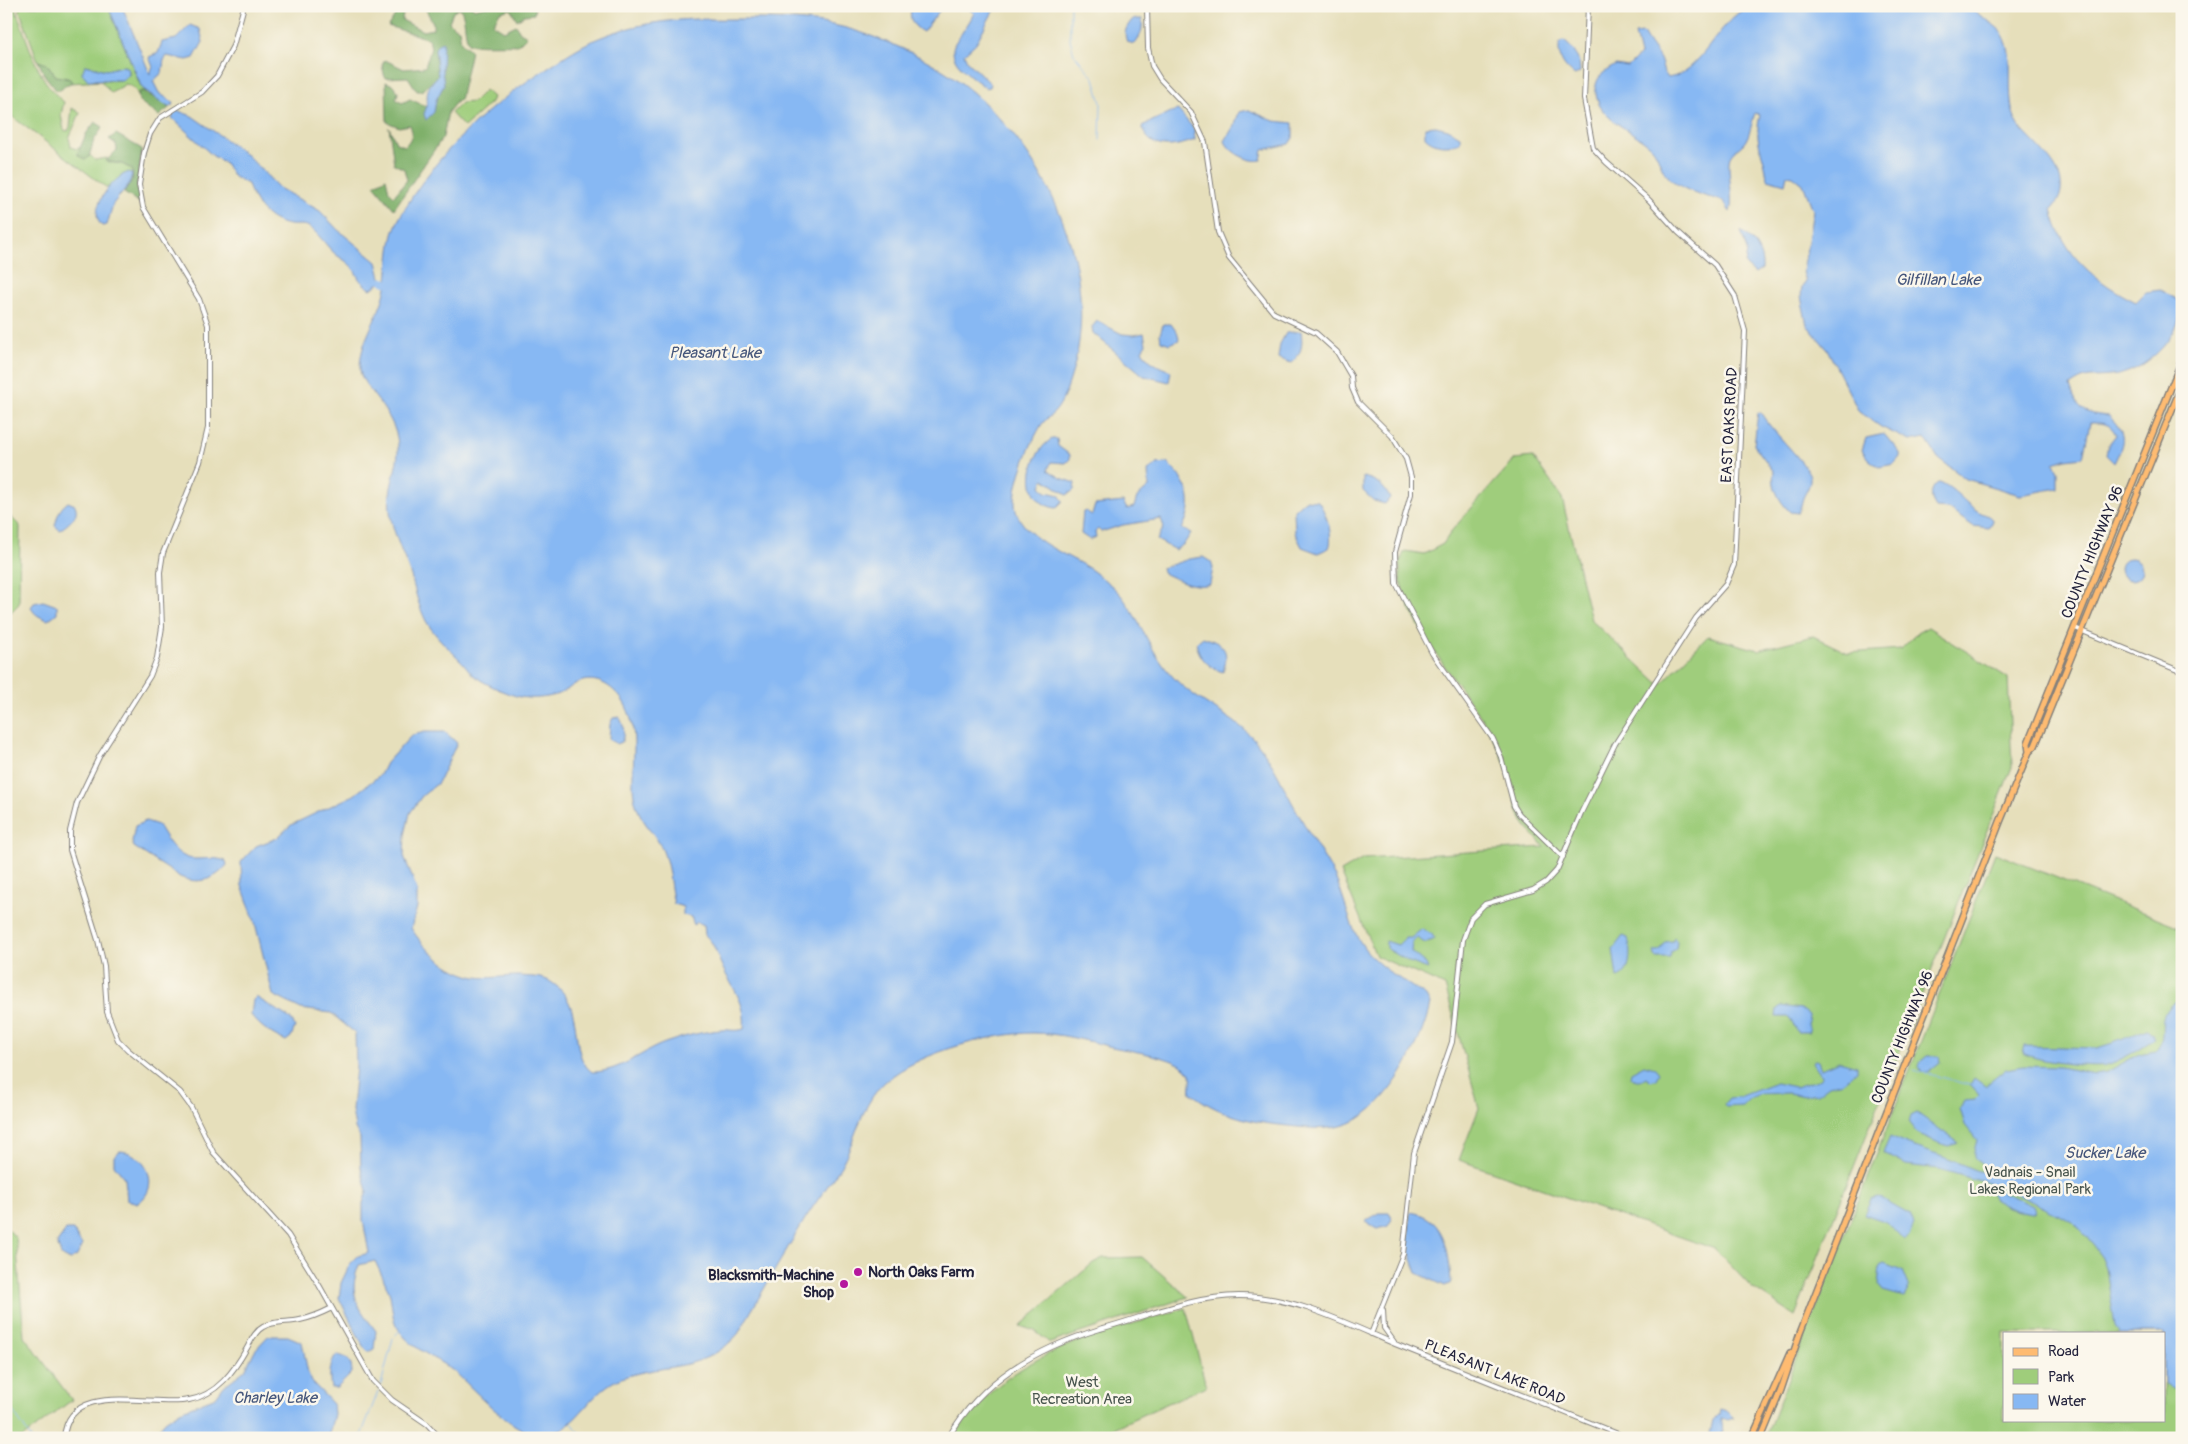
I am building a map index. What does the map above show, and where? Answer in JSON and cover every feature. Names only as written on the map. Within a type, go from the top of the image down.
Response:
[{"type":"main road","name":"COUNTY HIGHWAY 96","points":[[2029,752],[2028,743],[2182,360]]},
{"type":"main road","name":"COUNTY HIGHWAY 96","points":[[1752,1438],[1800,1332],[2029,752],[2035,746],[2182,385]]},
{"type":"main road","name":"COUNTY HIGHWAY 96","points":[[1761,1438],[1781,1390],[1800,1332]]},
{"type":"street","points":[[244,6],[226,62],[213,82],[196,96],[173,108],[159,120],[148,138],[141,169],[139,191],[149,219],[199,299],[206,316],[209,335],[208,428],[200,462],[163,553],[160,572],[162,626],[157,658],[150,676],[100,755],[77,803],[70,831],[70,850],[101,952],[107,1012],[114,1034],[128,1050],[175,1087],[187,1100],[211,1149],[288,1235],[332,1308],[372,1381],[392,1400],[427,1424],[440,1438]]},
{"type":"street","points":[[1147,6],[1148,48],[1152,66],[1160,80],[1190,112],[1205,142],[1216,221],[1226,251],[1242,276],[1274,313],[1316,334],[1337,352],[1351,376],[1352,388],[1358,402],[1387,429],[1402,450],[1409,468],[1411,494],[1395,552],[1396,583],[1432,653],[1493,738],[1501,757],[1514,806],[1518,814],[1563,857]]},
{"type":"street","name":"EAST OAKS ROAD","points":[[1371,1334],[1403,1254],[1412,1164],[1417,1140],[1444,1071],[1452,1042],[1465,932],[1472,918],[1486,904],[1540,886],[1557,870],[1581,813],[1615,744],[1696,618],[1722,590],[1732,571],[1745,331],[1735,296],[1715,265],[1678,232],[1649,200],[1593,148],[1584,99],[1588,6]]},
{"type":"street","points":[[2075,628],[2182,672]]},
{"type":"street","name":"PLEASANT LAKE ROAD","points":[[948,1438],[968,1409],[986,1389],[1012,1368],[1033,1355],[1078,1336],[1192,1303],[1230,1296],[1256,1297],[1307,1309],[1628,1438]]},
{"type":"street","points":[[1383,1305],[1384,1328],[1390,1339],[1400,1346]]},
{"type":"street","points":[[64,1438],[68,1421],[87,1405],[115,1399],[181,1402],[201,1397],[215,1389],[229,1375],[263,1327],[276,1322],[301,1320],[332,1308]]},
{"type":"green space","points":[[6,6],[14,6],[39,70],[46,82],[64,102],[61,115],[64,130],[68,131],[70,127],[72,108],[80,113],[69,138],[71,147],[76,149],[81,147],[78,155],[85,160],[90,155],[95,160],[107,158],[106,162],[122,164],[133,170],[133,181],[119,197],[131,180],[132,173],[124,174],[107,188],[6,112]]},
{"type":"green space","points":[[18,6],[108,6],[140,85],[146,92],[140,91],[138,95],[134,88],[126,84],[111,93],[101,81],[70,83],[68,78],[56,76],[47,64],[38,61]],"holes":[[[86,65],[106,70],[125,66],[129,70],[129,75],[120,80],[92,81]]]},
{"type":"green space","points":[[401,6],[413,6],[403,14],[402,20],[423,31],[433,29],[433,23],[424,6],[472,6],[474,9],[487,6],[535,6],[534,14],[524,15],[517,20],[511,9],[500,12],[493,24],[504,31],[516,25],[520,32],[527,36],[518,45],[468,43],[462,12],[460,8],[453,12],[449,22],[459,29],[461,42],[471,51],[460,100],[448,112],[443,137],[394,209],[374,185],[386,178],[389,191],[394,196],[407,180],[404,169],[394,164],[389,127],[396,143],[405,146],[412,132],[410,125],[399,127],[387,122],[386,82],[395,86],[398,93],[396,99],[402,103],[410,99],[427,107],[424,114],[434,112],[436,100],[444,85],[442,42],[435,49],[438,76],[422,91],[417,91],[408,77],[385,78],[382,65],[385,60],[404,69],[425,67],[431,48],[429,39],[388,26]]},
{"type":"green space","points":[[38,61],[47,64],[56,76],[70,79],[72,82],[57,91],[45,76]]},
{"type":"green space","points":[[485,90],[493,97],[491,102],[464,127],[451,113],[461,103],[473,102]]},
{"type":"green space","points":[[143,91],[170,107],[159,116],[139,101],[138,93]]},
{"type":"green space","points":[[95,122],[103,127],[94,140],[89,157],[85,160],[78,153],[86,134]]},
{"type":"green space","points":[[116,134],[142,149],[137,185],[140,203],[124,193],[133,179],[132,169],[122,164],[106,161],[117,150],[116,144],[109,139]]},
{"type":"green space","points":[[1533,457],[1562,498],[1591,620],[1660,685],[1708,636],[1758,650],[1813,636],[1848,653],[1901,649],[1917,633],[1928,627],[2008,678],[2012,767],[1795,1316],[1751,1287],[1715,1249],[1459,1160],[1479,1108],[1445,986],[1376,956],[1341,872],[1363,859],[1544,847],[1519,814],[1513,785],[1499,749],[1472,704],[1441,661],[1412,613],[1403,589],[1400,568],[1405,551],[1424,554],[1443,544],[1453,529],[1515,459]]},
{"type":"green space","points":[[6,512],[20,526],[19,604],[6,617]]},
{"type":"green space","name":"Vadnais - Snail Lakes Regional Park","points":[[1995,853],[2182,928],[2182,1438],[1765,1438]]},
{"type":"green space","points":[[6,1227],[16,1238],[24,1336],[72,1400],[22,1438],[6,1438]]},
{"type":"green space","name":"West Recreation Area","points":[[1142,1257],[1188,1297],[1050,1343],[1035,1331],[1020,1326],[1093,1263],[1103,1258]]},
{"type":"green space","name":"West Recreation Area","points":[[1186,1308],[1206,1386],[1091,1438],[953,1438],[975,1408],[1000,1384],[1027,1365],[1056,1350],[1086,1338]]},
{"type":"water","name":"Gilfillan Lake","points":[[1954,5],[1962,6],[1983,17],[2002,33],[2010,57],[2012,108],[2016,120],[2023,131],[2048,157],[2060,177],[2059,198],[2052,209],[2057,225],[2072,253],[2094,276],[2107,286],[2136,302],[2146,292],[2160,290],[2182,302],[2176,328],[2159,351],[2148,361],[2136,369],[2123,374],[2085,378],[2070,386],[2079,406],[2093,414],[2109,416],[2119,428],[2122,443],[2114,463],[2106,455],[2108,445],[2116,435],[2114,431],[2105,424],[2090,423],[2083,457],[2054,463],[2058,471],[2058,488],[2020,495],[1966,479],[1938,458],[1925,438],[1910,441],[1881,427],[1859,412],[1827,349],[1807,325],[1801,297],[1802,286],[1806,281],[1803,272],[1813,210],[1803,184],[1793,176],[1787,175],[1785,184],[1767,179],[1758,133],[1760,115],[1755,113],[1746,140],[1733,153],[1729,161],[1730,212],[1723,201],[1692,192],[1670,179],[1651,147],[1616,123],[1602,110],[1596,93],[1596,83],[1603,73],[1616,65],[1628,67],[1640,55],[1635,34],[1643,33],[1660,59],[1667,78],[1679,75],[1690,68],[1727,24],[1749,6]]},
{"type":"water","points":[[108,6],[122,6],[150,74],[153,67],[149,57],[158,53],[162,42],[176,39],[190,25],[200,29],[203,42],[194,58],[187,60],[167,56],[164,60],[162,73],[153,81],[159,93],[174,103],[173,105],[168,107],[142,88]]},
{"type":"water","points":[[912,6],[943,6],[923,32],[912,21],[910,14]]},
{"type":"water","points":[[965,6],[996,6],[976,43],[964,54],[967,61],[991,84],[990,87],[986,88],[968,74],[957,63],[954,56],[955,43],[974,13]]},
{"type":"water","name":"Pleasant Lake","points":[[697,19],[796,20],[834,25],[865,34],[915,54],[949,74],[981,100],[1010,131],[1036,166],[1056,205],[1071,245],[1079,287],[1080,329],[1073,370],[1065,395],[1060,405],[1042,424],[1032,442],[1023,466],[1016,491],[1016,511],[1021,521],[1038,539],[1093,571],[1114,588],[1134,615],[1158,658],[1173,677],[1192,694],[1233,721],[1260,746],[1335,877],[1351,923],[1365,949],[1378,963],[1426,996],[1430,1004],[1426,1021],[1410,1058],[1386,1094],[1357,1120],[1341,1126],[1326,1128],[1268,1124],[1244,1119],[1211,1106],[1191,1093],[1189,1072],[1175,1062],[1080,1039],[1042,1033],[1015,1034],[973,1042],[951,1048],[909,1065],[892,1076],[872,1097],[841,1166],[805,1219],[738,1334],[712,1355],[699,1361],[640,1373],[613,1382],[594,1398],[569,1424],[550,1434],[537,1435],[524,1430],[497,1412],[452,1370],[414,1345],[401,1333],[396,1325],[390,1295],[375,1261],[359,1265],[354,1285],[360,1308],[376,1331],[374,1349],[368,1352],[363,1346],[339,1298],[341,1283],[350,1264],[358,1256],[369,1253],[363,1220],[363,1203],[367,1191],[361,1168],[360,1138],[355,1128],[352,1110],[356,1066],[355,1033],[331,1013],[301,1009],[273,995],[254,919],[242,886],[241,862],[256,846],[277,838],[291,825],[354,795],[380,775],[386,763],[412,735],[425,732],[445,732],[457,743],[438,783],[422,796],[410,813],[405,835],[404,856],[417,890],[417,907],[411,928],[430,952],[447,965],[466,975],[481,978],[535,977],[551,982],[562,992],[569,1003],[580,1053],[584,1064],[592,1072],[613,1068],[651,1049],[682,1037],[715,1031],[744,1029],[743,1010],[737,994],[724,971],[713,945],[705,935],[704,925],[697,922],[694,925],[691,917],[683,915],[683,907],[674,904],[668,866],[664,854],[656,837],[637,809],[633,787],[634,743],[632,722],[619,695],[602,683],[589,680],[582,681],[561,693],[548,697],[528,698],[508,693],[474,676],[426,621],[396,538],[389,505],[398,451],[396,432],[385,410],[365,383],[360,368],[366,340],[384,296],[393,236],[400,217],[430,172],[465,132],[527,81],[586,44],[611,33],[635,27],[660,22]]},
{"type":"water","points":[[1133,19],[1142,19],[1141,32],[1135,44],[1127,42],[1125,35],[1127,27]]},
{"type":"water","points":[[1564,41],[1578,58],[1580,72],[1575,75],[1567,69],[1560,56],[1560,42]]},
{"type":"water","points":[[443,42],[442,70],[444,85],[436,100],[434,112],[426,120],[424,114],[429,87],[438,76],[435,49],[438,44]]},
{"type":"water","points":[[85,65],[106,70],[123,66],[128,68],[129,74],[122,80],[88,80],[82,73]]},
{"type":"water","points":[[176,110],[192,116],[248,156],[279,188],[320,211],[338,230],[377,262],[382,281],[371,289],[359,279],[349,264],[333,252],[309,227],[282,223],[268,216],[258,205],[248,184],[234,177],[224,162],[213,156],[172,118],[173,112]]},
{"type":"water","points":[[1178,110],[1194,129],[1195,140],[1179,145],[1163,146],[1150,140],[1142,126]]},
{"type":"water","points":[[1249,110],[1274,121],[1293,123],[1293,138],[1289,144],[1263,150],[1261,160],[1251,160],[1235,153],[1225,141],[1235,124],[1239,112]]},
{"type":"water","points":[[1436,126],[1448,129],[1460,136],[1460,142],[1451,145],[1441,145],[1425,137],[1425,127]]},
{"type":"water","points":[[129,172],[132,174],[129,184],[113,204],[107,225],[102,226],[97,212],[99,203],[109,187]]},
{"type":"water","points":[[1741,231],[1754,243],[1761,258],[1762,269],[1755,274],[1745,265],[1747,251]]},
{"type":"water","points":[[1097,321],[1122,334],[1134,335],[1144,333],[1146,344],[1142,350],[1154,364],[1171,371],[1169,382],[1144,376],[1093,333],[1092,327]]},
{"type":"water","points":[[1163,324],[1171,324],[1178,334],[1179,340],[1170,344],[1161,341],[1160,334]]},
{"type":"water","points":[[1301,331],[1301,349],[1295,360],[1291,363],[1278,358],[1280,344],[1286,333]]},
{"type":"water","points":[[1758,412],[1761,413],[1803,464],[1810,477],[1810,483],[1798,513],[1790,512],[1783,504],[1775,489],[1774,472],[1754,445]]},
{"type":"water","points":[[1884,434],[1900,453],[1900,457],[1894,464],[1879,467],[1868,459],[1862,450],[1866,438]]},
{"type":"water","points":[[1052,439],[1057,439],[1058,446],[1070,455],[1070,459],[1066,463],[1051,462],[1048,470],[1061,478],[1075,483],[1074,490],[1067,495],[1044,479],[1041,486],[1046,492],[1059,495],[1063,501],[1056,508],[1045,504],[1037,497],[1033,488],[1032,477],[1037,455]]},
{"type":"water","points":[[1167,463],[1181,478],[1188,493],[1189,510],[1182,529],[1191,533],[1184,544],[1175,550],[1157,540],[1164,527],[1161,519],[1123,525],[1101,532],[1098,529],[1095,532],[1096,537],[1090,540],[1081,534],[1083,512],[1086,511],[1092,515],[1095,505],[1123,502],[1127,509],[1134,507],[1137,497],[1149,487],[1148,471],[1157,464]]},
{"type":"water","points":[[1363,477],[1376,482],[1385,490],[1390,498],[1385,504],[1374,501],[1363,491]]},
{"type":"water","points":[[1940,482],[1976,510],[1990,517],[1993,521],[1989,528],[1973,526],[1948,509],[1936,508],[1932,490]]},
{"type":"water","points":[[1305,500],[1318,501],[1324,511],[1328,524],[1331,537],[1329,548],[1318,553],[1302,547],[1295,533],[1294,510]]},
{"type":"water","points":[[68,502],[75,505],[76,513],[73,519],[60,530],[55,526],[57,518]]},
{"type":"water","points":[[1203,557],[1211,562],[1213,568],[1210,584],[1192,584],[1163,573],[1162,568],[1189,559]]},
{"type":"water","points":[[2131,558],[2139,561],[2142,569],[2139,577],[2131,580],[2123,577],[2120,569],[2123,561]]},
{"type":"water","points":[[43,601],[57,606],[57,613],[48,620],[36,614],[31,607],[34,603]]},
{"type":"water","points":[[1203,637],[1216,642],[1224,649],[1226,658],[1223,672],[1213,668],[1202,658],[1196,643]]},
{"type":"water","points":[[619,717],[624,732],[622,742],[617,744],[609,739],[610,724],[613,718]]},
{"type":"water","points":[[146,821],[158,825],[177,852],[183,856],[195,859],[222,860],[226,861],[227,865],[217,874],[206,880],[193,881],[180,877],[134,847],[132,842],[135,826]]},
{"type":"water","points":[[1422,929],[1432,934],[1434,939],[1425,943],[1417,938],[1412,941],[1411,952],[1426,964],[1428,969],[1409,962],[1386,948],[1386,941],[1398,945],[1405,938],[1411,938]]},
{"type":"water","points":[[1623,936],[1628,938],[1630,949],[1629,961],[1625,972],[1617,978],[1613,949]]},
{"type":"water","points":[[1674,938],[1677,941],[1676,948],[1671,952],[1670,958],[1656,958],[1654,952],[1660,950],[1666,942],[1673,941]]},
{"type":"water","points":[[256,997],[291,1019],[295,1027],[291,1037],[286,1041],[267,1030],[251,1015],[253,1000]]},
{"type":"water","name":"Sucker Lake","points":[[2182,998],[2182,1388],[2177,1389],[2166,1384],[2166,1332],[2119,1332],[2115,1326],[2106,1268],[2102,1258],[2086,1235],[2073,1222],[2004,1188],[1939,1169],[1906,1165],[1883,1153],[1890,1137],[1974,1170],[1987,1172],[1981,1163],[1974,1158],[1977,1140],[1965,1125],[1960,1109],[1964,1101],[1974,1100],[1979,1095],[1970,1085],[1974,1078],[1985,1086],[2006,1069],[2023,1066],[2059,1067],[2095,1074],[2107,1072],[2139,1054],[2156,1051],[2162,1036],[2164,1016],[2172,1004]]},
{"type":"water","points":[[1781,1006],[1801,1009],[1809,1015],[1808,1024],[1810,1032],[1797,1032],[1789,1017],[1776,1017],[1777,1009]]},
{"type":"water","points":[[2147,1029],[2152,1033],[2154,1039],[2137,1050],[2106,1065],[2089,1066],[2063,1063],[2039,1059],[2023,1053],[2025,1046],[2097,1048]]},
{"type":"water","points":[[1927,1056],[1939,1056],[1940,1063],[1928,1073],[1922,1072],[1919,1067],[1920,1062]]},
{"type":"water","points":[[1818,1061],[1821,1069],[1839,1061],[1857,1066],[1857,1071],[1843,1082],[1829,1085],[1817,1094],[1805,1096],[1788,1093],[1760,1094],[1750,1098],[1742,1106],[1726,1107],[1724,1104],[1729,1098],[1739,1097],[1776,1083],[1795,1087],[1821,1079],[1812,1062]]},
{"type":"water","points":[[1644,1065],[1655,1068],[1659,1073],[1656,1079],[1651,1081],[1646,1077],[1638,1080],[1630,1077],[1631,1072]]},
{"type":"water","points":[[1917,1113],[1959,1143],[1948,1146],[1917,1133],[1909,1123],[1911,1116]]},
{"type":"water","points":[[120,1151],[137,1157],[148,1171],[149,1188],[145,1196],[138,1203],[127,1200],[125,1179],[114,1165],[114,1156]]},
{"type":"water","points":[[1999,1190],[2033,1206],[2035,1212],[2032,1214],[2016,1210],[1993,1199],[1991,1192]]},
{"type":"water","points":[[1878,1197],[1910,1215],[1914,1225],[1909,1236],[1904,1240],[1887,1222],[1864,1214],[1871,1199]]},
{"type":"water","points":[[1410,1212],[1422,1215],[1432,1221],[1439,1229],[1447,1249],[1451,1283],[1445,1286],[1417,1273],[1408,1248]]},
{"type":"water","points":[[1378,1213],[1389,1213],[1392,1219],[1388,1226],[1378,1229],[1365,1222]]},
{"type":"water","points":[[66,1230],[73,1230],[82,1245],[77,1256],[70,1260],[61,1255],[57,1243]]},
{"type":"water","points":[[1884,1264],[1902,1271],[1909,1288],[1904,1297],[1883,1291],[1878,1285],[1880,1266]]},
{"type":"water","name":"Charley Lake","points":[[268,1336],[288,1336],[302,1342],[308,1373],[312,1382],[333,1404],[334,1414],[328,1438],[151,1438],[165,1421],[180,1411],[216,1397],[224,1386],[245,1370],[255,1350]]},
{"type":"water","points":[[337,1355],[349,1361],[352,1373],[337,1388],[331,1388],[330,1370],[332,1362]]},
{"type":"water","points":[[1720,1409],[1727,1411],[1734,1418],[1728,1420],[1721,1419],[1722,1438],[1709,1438],[1713,1420],[1719,1414]]},
{"type":"waterway","points":[[1070,6],[1070,39],[1074,54],[1094,78],[1101,103],[1100,140]]},
{"type":"waterway","points":[[382,281],[387,283]]},
{"type":"waterway","points":[[1914,1070],[1970,1085]]},
{"type":"waterway","points":[[381,1385],[393,1338],[400,1330]]},
{"type":"waterway","points":[[360,1438],[378,1392]]},
{"type":"waterway","points":[[6,1401],[31,1438]]},
{"type":"waterway","points":[[571,1422],[584,1438]]},
{"type":"place","name":"North Oaks Farm","points":[[858,1272]]},
{"type":"place","name":"Blacksmith-Machine Shop","points":[[844,1284]]}]
